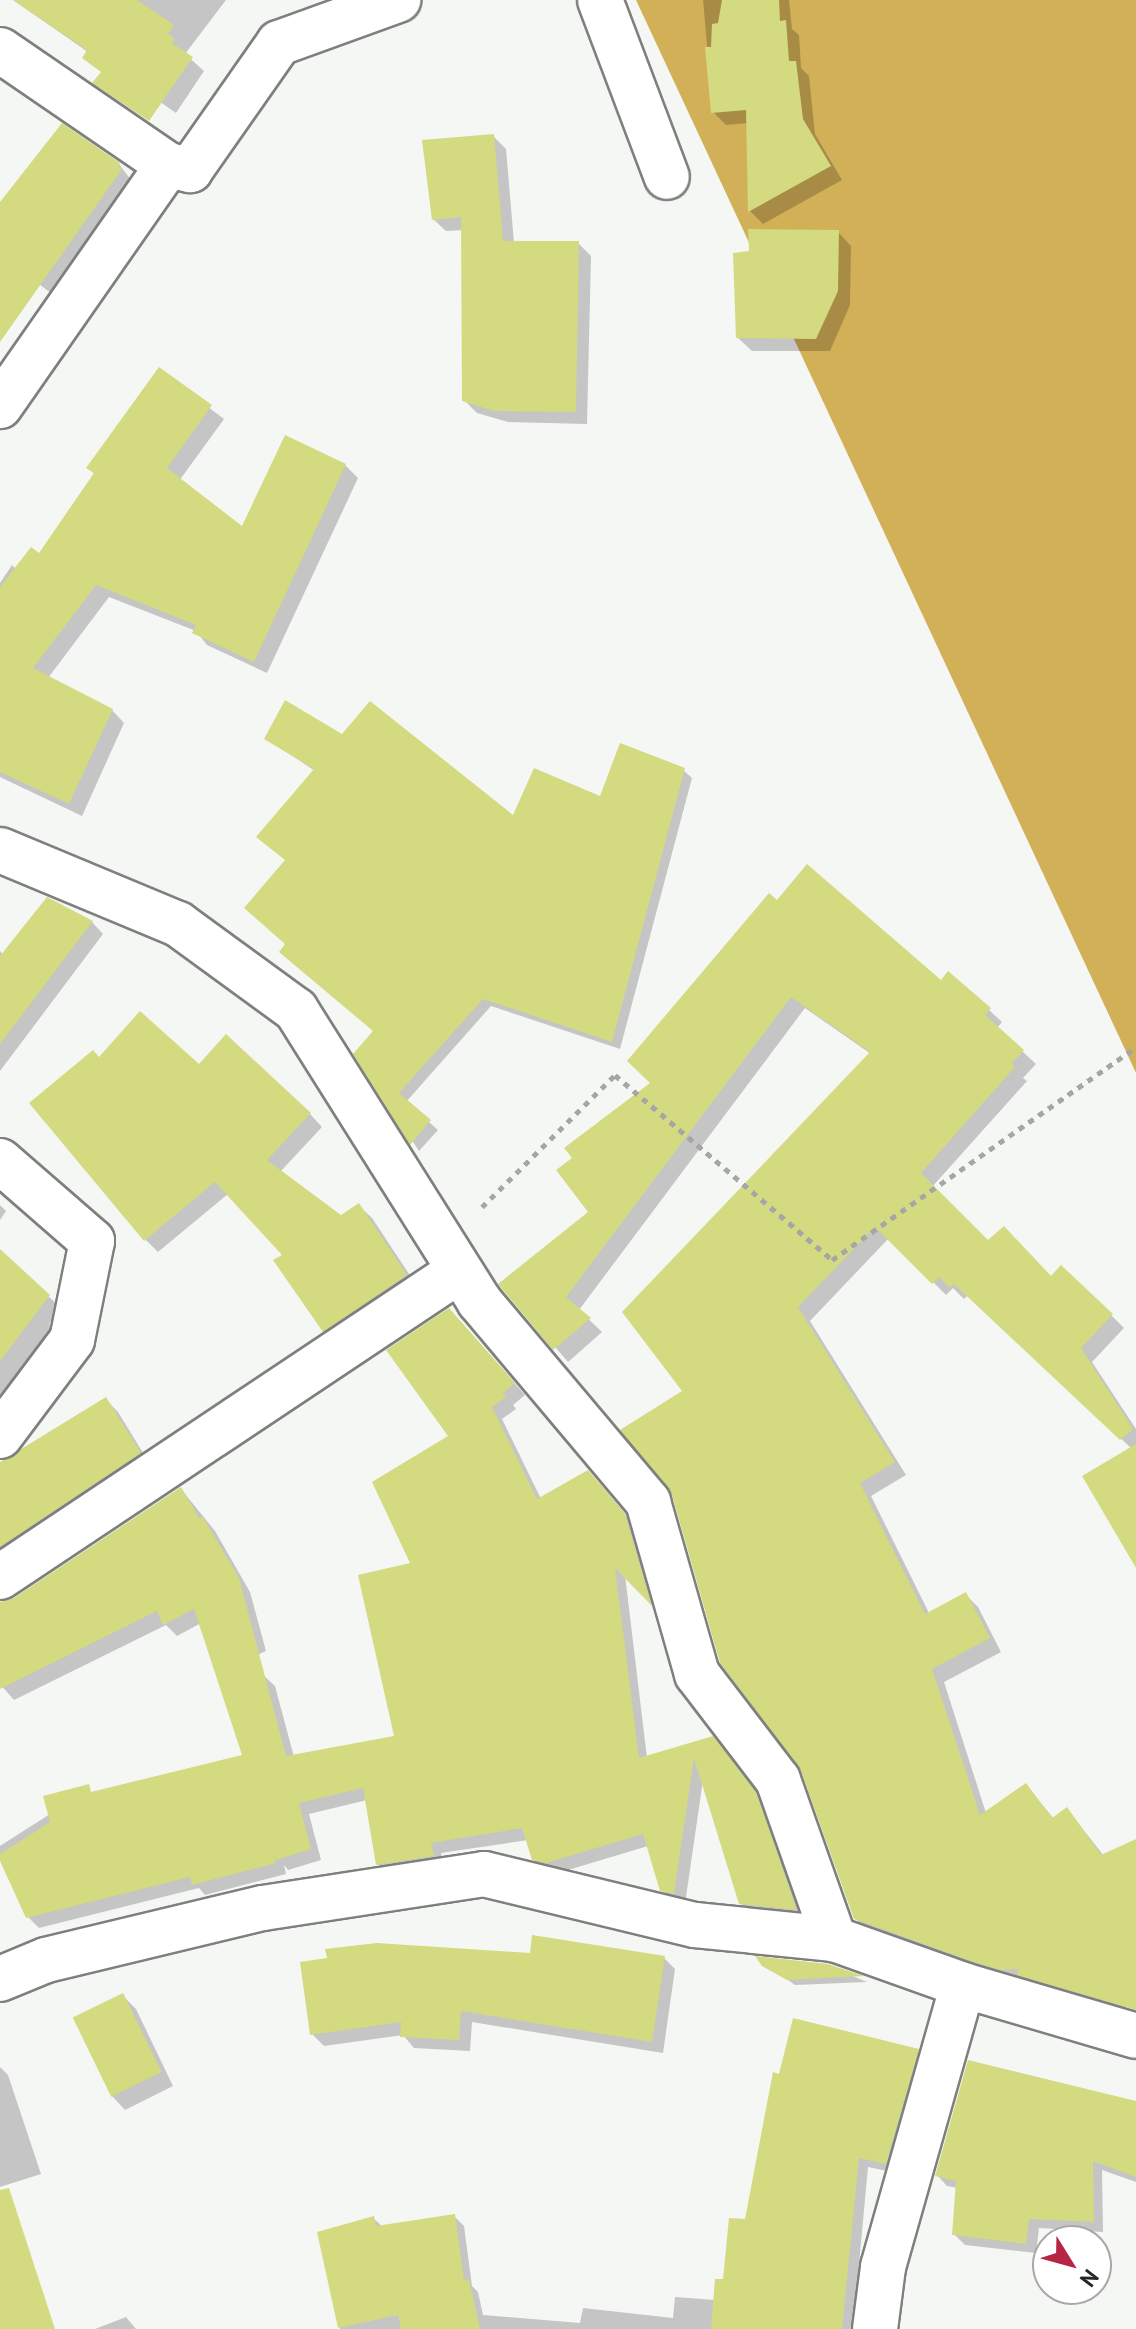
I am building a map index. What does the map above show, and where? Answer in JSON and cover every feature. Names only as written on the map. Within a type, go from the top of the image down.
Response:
[{"type":"street","points":[[0,50],[168,165],[190,170],[279,43],[398,0]]},
{"type":"street","points":[[600,0],[667,177]]},
{"type":"street","points":[[0,406],[168,165]]},
{"type":"street","points":[[0,850],[178,924],[296,1010],[479,1301],[648,1502],[697,1674],[778,1780],[834,1939]]},
{"type":"street","points":[[0,1161],[92,1241],[72,1340],[0,1436]]},
{"type":"street","points":[[0,1577],[451,1258]]},
{"type":"street","points":[[0,1979],[46,1960],[263,1908],[484,1874],[695,1925],[834,1939],[963,1985],[1136,2036]]},
{"type":"street","points":[[875,2329],[883,2267],[963,1985]]},
{"type":"path","points":[[451,1258],[615,1075],[832,1260],[1136,1047]]},
{"type":"shaded area","points":[[636,0],[1136,0],[1136,1073]]},
{"type":"building","points":[[13,0],[137,0],[174,25],[168,34],[175,39],[172,43],[193,57],[149,121],[92,83],[101,72],[82,58],[87,50]]},
{"type":"building","points":[[722,0],[779,0],[780,21],[786,20],[789,61],[796,61],[803,119],[831,166],[748,212],[746,110],[711,113],[705,47],[711,47],[712,24],[718,23]]},
{"type":"building","points":[[62,123],[120,163],[118,166],[122,169],[0,342],[0,202]]},
{"type":"building","points":[[494,134],[503,241],[579,241],[576,412],[494,411],[462,401],[461,217],[432,220],[422,140]]},
{"type":"building","points":[[748,229],[839,230],[838,291],[816,339],[736,338],[733,253],[749,251]]},
{"type":"building","points":[[159,367],[212,405],[167,468],[242,526],[285,435],[346,464],[254,662],[192,633],[196,625],[96,585],[33,668],[113,709],[69,804],[0,772],[0,587],[31,547],[39,553],[94,473],[86,468]]},
{"type":"building","points":[[285,700],[342,734],[370,701],[513,815],[534,768],[600,796],[620,743],[685,768],[612,1042],[483,999],[399,1093],[431,1120],[410,1145],[353,1054],[373,1031],[279,952],[285,944],[244,908],[285,860],[256,837],[314,769],[264,739]]},
{"type":"building","points":[[807,864],[941,980],[948,971],[991,1008],[985,1015],[1024,1050],[1012,1063],[1015,1067],[921,1173],[988,1240],[1004,1226],[1051,1276],[1061,1265],[1113,1314],[1081,1348],[1133,1429],[1120,1440],[954,1284],[950,1288],[939,1277],[932,1284],[875,1227],[798,1307],[895,1462],[860,1483],[925,1614],[966,1592],[990,1638],[932,1669],[980,1815],[1026,1783],[1052,1818],[1067,1807],[1101,1855],[1136,1839],[1136,2010],[1017,1975],[1018,1969],[1000,1970],[971,1961],[854,1919],[801,1771],[720,1663],[672,1495],[620,1430],[682,1391],[622,1312],[870,1052],[791,997],[566,1297],[591,1318],[553,1350],[498,1284],[588,1212],[556,1170],[572,1158],[564,1148],[650,1083],[627,1061],[769,893],[777,900]]},
{"type":"building","points":[[47,897],[93,921],[0,1044],[0,956]]},
{"type":"building","points":[[140,1011],[199,1064],[226,1034],[311,1113],[267,1160],[341,1215],[359,1203],[407,1275],[323,1332],[273,1260],[282,1255],[215,1182],[144,1241],[29,1103],[93,1050],[99,1057]]},
{"type":"building","points":[[0,1249],[50,1295],[0,1361]]},
{"type":"building","points":[[449,1308],[515,1383],[503,1393],[506,1397],[492,1407],[537,1499],[588,1470],[625,1514],[652,1606],[615,1568],[639,1758],[713,1736],[756,1792],[797,1910],[739,1904],[694,1758],[674,1894],[660,1891],[643,1834],[546,1863],[532,1860],[522,1828],[431,1843],[434,1856],[376,1865],[363,1788],[299,1803],[311,1849],[276,1860],[273,1853],[276,1863],[192,1885],[190,1877],[26,1918],[0,1861],[0,1854],[50,1822],[43,1796],[89,1784],[91,1792],[242,1755],[194,1609],[163,1625],[157,1611],[0,1689],[0,1602],[14,1598],[181,1487],[199,1518],[203,1517],[239,1578],[286,1756],[394,1736],[358,1575],[410,1563],[372,1482],[448,1436],[386,1350]]},
{"type":"building","points":[[106,1397],[141,1453],[0,1547],[0,1462]]},
{"type":"building","points":[[1136,1444],[1136,1568],[1082,1476]]},
{"type":"building","points":[[532,1935],[665,1956],[652,2042],[461,2011],[459,2040],[400,2037],[401,2022],[310,2035],[300,1962],[327,1958],[325,1949],[377,1943],[530,1953]]},
{"type":"building","points":[[755,1956],[828,1964],[864,1976],[787,1980],[762,1966]]},
{"type":"building","points":[[123,1993],[162,2072],[111,2097],[73,2018]]},
{"type":"building","points":[[793,2018],[919,2049],[886,2164],[859,2158],[842,2329],[711,2329],[715,2279],[723,2279],[729,2218],[745,2219],[773,2072],[779,2074]]},
{"type":"building","points":[[968,2060],[1136,2101],[1136,2177],[1093,2161],[1094,2222],[1029,2219],[1026,2244],[952,2235],[956,2181],[935,2176]]},
{"type":"building","points":[[9,2188],[55,2329],[0,2329],[0,2190]]},
{"type":"building","points":[[455,2214],[464,2280],[469,2279],[480,2329],[401,2329],[398,2315],[338,2328],[317,2232],[374,2216],[376,2226]]}]
